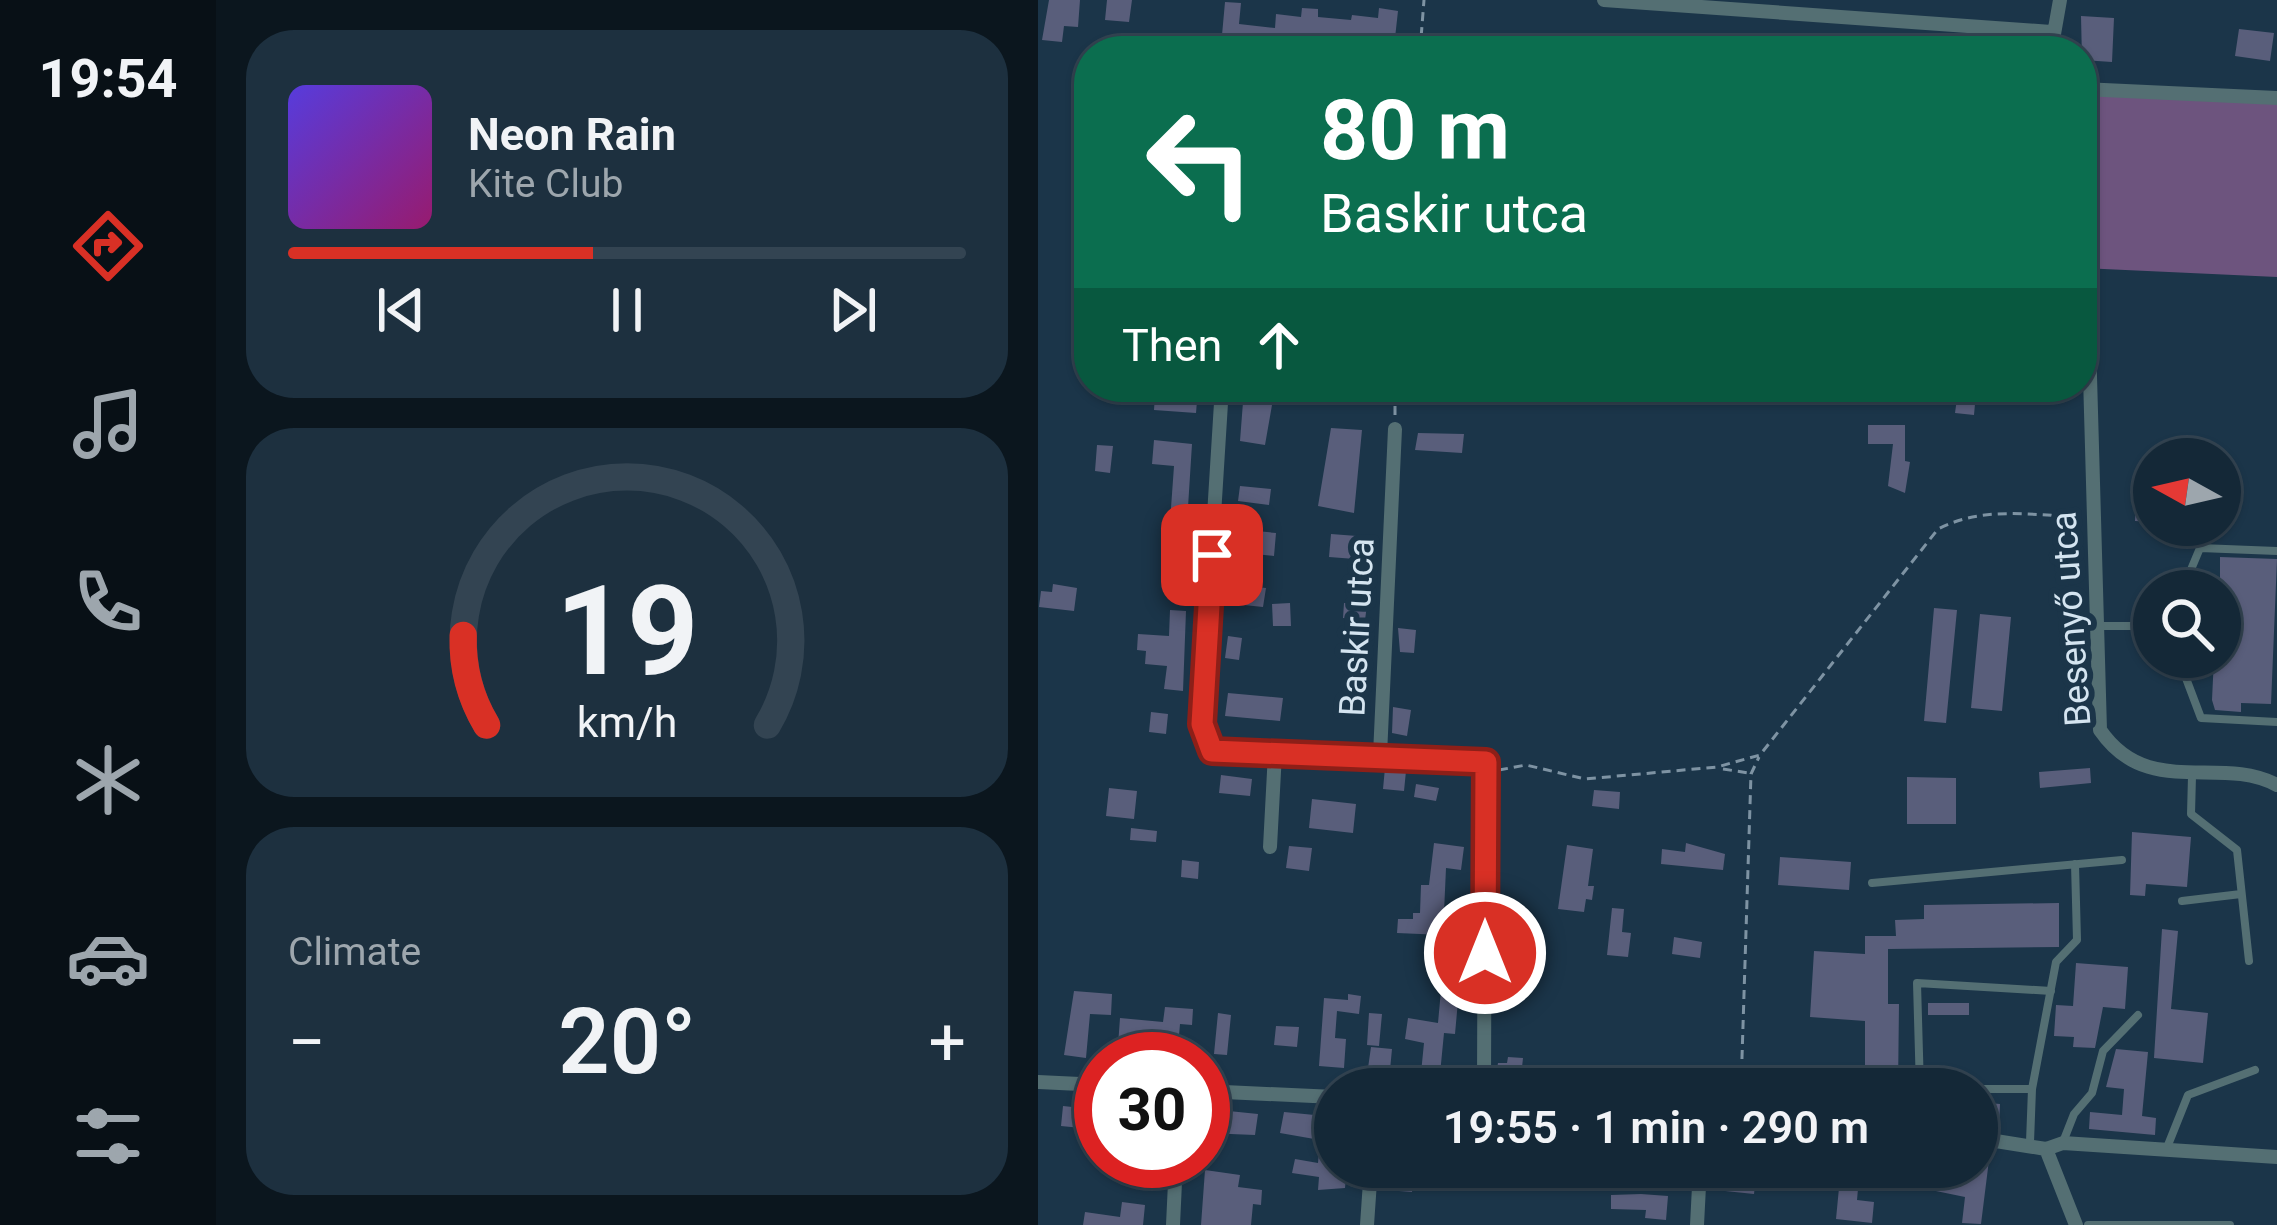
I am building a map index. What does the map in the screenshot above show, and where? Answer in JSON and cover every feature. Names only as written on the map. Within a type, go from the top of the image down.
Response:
[{"type":"street","points":[[1604,0],[1808,6],[2051,32]]},
{"type":"street","points":[[2051,36],[2060,0]]},
{"type":"street","points":[[2097,90],[2277,98]]},
{"type":"street","points":[[1221,402],[1202,724],[1212,751],[1380,755]]},
{"type":"street","name":"Besenyő utca","points":[[2090,402],[2100,730],[2130,759],[2192,776],[2246,775],[2277,785]]},
{"type":"street","name":"Baskir utca","points":[[1395,429],[1380,755],[1486,762],[1486,772]]},
{"type":"street","points":[[1270,847],[1275,753]]},
{"type":"street","points":[[1484,1068],[1486,772]]},
{"type":"street","points":[[1038,1082],[1074,1084]]},
{"type":"street","points":[[1230,1091],[1314,1096]]},
{"type":"street","points":[[1998,1140],[2030,1142],[2046,1149],[2063,1143],[2277,1157]]},
{"type":"street","points":[[2046,1149],[2076,1225]]},
{"type":"street","points":[[1173,1225],[1175,1188]]},
{"type":"street","points":[[1367,1225],[1370,1188]]},
{"type":"street","points":[[1697,1225],[1699,1188]]},
{"type":"lane","points":[[2191,570],[2200,548],[2277,551]]},
{"type":"lane","points":[[2097,626],[2133,626]]},
{"type":"lane","points":[[2186,678],[2201,718],[2277,722]]},
{"type":"lane","points":[[2192,776],[2191,814],[2237,850],[2249,961]]},
{"type":"lane","points":[[1872,884],[2122,860]]},
{"type":"lane","points":[[2030,1142],[2032,1089],[2056,962],[2077,940],[2075,864]]},
{"type":"lane","points":[[2182,901],[2241,894]]},
{"type":"lane","points":[[1919,1068],[1917,983],[2052,991]]},
{"type":"lane","points":[[2063,1143],[2074,1114],[2092,1093],[2103,1051],[2138,1015]]},
{"type":"lane","points":[[2165,1151],[2188,1095],[2255,1070]]},
{"type":"lane","points":[[1998,1089],[2032,1089]]},
{"type":"lane","points":[[2087,1225],[2230,1225]]},
{"type":"path","points":[[1421,36],[1424,0]]},
{"type":"path","points":[[1395,402],[1395,429]]},
{"type":"path","points":[[1742,1068],[1751,774],[1760,755],[1938,529],[1965,515],[1992,513],[2093,518]]},
{"type":"path","points":[[1486,772],[1526,765],[1585,779],[1717,767],[1760,755]]},
{"type":"path","points":[[1717,767],[1751,774]]},
{"type":"shaded area","points":[[2097,93],[2277,103],[2277,277],[2097,269]]},
{"type":"building","points":[[1049,0],[1080,0],[1078,27],[1064,26],[1062,42],[1042,40]]},
{"type":"building","points":[[1107,0],[1132,0],[1129,22],[1105,20]]},
{"type":"building","points":[[1225,2],[1241,3],[1239,24],[1275,28],[1276,14],[1301,17],[1302,8],[1318,9],[1318,17],[1351,20],[1352,15],[1378,18],[1379,8],[1398,11],[1395,36],[1198,36],[1222,35]]},
{"type":"building","points":[[2081,16],[2114,18],[2112,62],[2097,61],[2097,36],[2081,36]]},
{"type":"building","points":[[2239,29],[2274,33],[2270,61],[2235,56]]},
{"type":"building","points":[[1154,402],[1197,402],[1196,413],[1154,410]]},
{"type":"building","points":[[1243,402],[1272,405],[1265,445],[1240,441]]},
{"type":"building","points":[[1956,402],[1975,402],[1974,415],[1955,413]]},
{"type":"building","points":[[1868,425],[1905,425],[1905,461],[1910,462],[1905,493],[1888,486],[1893,444],[1868,444]]},
{"type":"building","points":[[1331,428],[1362,430],[1354,513],[1318,506]]},
{"type":"building","points":[[1418,433],[1464,434],[1462,453],[1415,450]]},
{"type":"building","points":[[1154,440],[1192,444],[1186,539],[1169,536],[1174,466],[1152,464]]},
{"type":"building","points":[[1097,445],[1113,446],[1110,473],[1095,471]]},
{"type":"building","points":[[1240,486],[1271,489],[1269,505],[1238,501]]},
{"type":"building","points":[[1237,529],[1276,533],[1274,556],[1234,552]]},
{"type":"building","points":[[1331,534],[1357,536],[1355,559],[1329,557]]},
{"type":"building","points":[[2220,557],[2277,559],[2271,704],[2241,703],[2241,712],[2215,710],[2212,700],[2213,678],[2241,678],[2241,570],[2220,570]]},
{"type":"building","points":[[1169,570],[1187,572],[1185,589],[1167,587]]},
{"type":"building","points":[[1053,584],[1077,588],[1074,611],[1039,607],[1041,591],[1052,592]]},
{"type":"building","points":[[1246,586],[1266,588],[1263,607],[1244,605]]},
{"type":"building","points":[[1290,603],[1291,626],[1273,626],[1272,604]]},
{"type":"building","points":[[1344,603],[1367,605],[1365,620],[1343,618]]},
{"type":"building","points":[[1934,608],[1957,610],[1946,723],[1924,721]]},
{"type":"building","points":[[1170,610],[1186,611],[1183,691],[1164,689],[1167,666],[1145,664],[1146,651],[1137,650],[1138,634],[1169,636]]},
{"type":"building","points":[[1980,614],[2011,617],[2002,711],[1971,708]]},
{"type":"building","points":[[1398,628],[1416,630],[1414,653],[1400,652]]},
{"type":"building","points":[[1228,636],[1242,638],[1239,660],[1225,658]]},
{"type":"building","points":[[1228,693],[1283,698],[1280,721],[1225,716]]},
{"type":"building","points":[[1393,707],[1411,710],[1407,736],[1392,733]]},
{"type":"building","points":[[1151,712],[1168,714],[1166,734],[1149,732]]},
{"type":"building","points":[[1385,768],[1406,771],[1404,791],[1383,789]]},
{"type":"building","points":[[2090,768],[2091,783],[2040,788],[2039,772]]},
{"type":"building","points":[[1221,775],[1252,779],[1250,796],[1219,793]]},
{"type":"building","points":[[1907,777],[1956,778],[1956,824],[1907,824]]},
{"type":"building","points":[[1416,784],[1439,788],[1436,801],[1414,797]]},
{"type":"building","points":[[1109,788],[1137,791],[1134,819],[1106,816]]},
{"type":"building","points":[[1594,790],[1620,792],[1619,809],[1592,806]]},
{"type":"building","points":[[1312,799],[1356,804],[1353,833],[1309,828]]},
{"type":"building","points":[[1131,828],[1157,831],[1156,842],[1130,840]]},
{"type":"building","points":[[2132,832],[2191,837],[2187,887],[2146,884],[2145,896],[2130,895]]},
{"type":"building","points":[[1434,843],[1464,847],[1461,870],[1446,868],[1443,935],[1397,933],[1398,919],[1413,919],[1413,913],[1420,913],[1421,885],[1429,885]]},
{"type":"building","points":[[1686,843],[1725,854],[1723,870],[1661,864],[1662,849],[1685,852]]},
{"type":"building","points":[[1567,845],[1593,849],[1588,886],[1594,886],[1592,900],[1586,899],[1584,912],[1558,909]]},
{"type":"building","points":[[1289,846],[1312,848],[1309,871],[1286,868]]},
{"type":"building","points":[[1780,857],[1851,862],[1849,890],[1778,885]]},
{"type":"building","points":[[1182,860],[1199,862],[1198,879],[1181,877]]},
{"type":"building","points":[[2059,903],[2059,947],[1888,949],[1888,1004],[1899,1004],[1898,1068],[1865,1068],[1865,1021],[1810,1017],[1814,951],[1865,954],[1865,936],[1896,936],[1895,920],[1924,919],[1924,905]]},
{"type":"building","points":[[1612,908],[1624,909],[1622,932],[1631,933],[1628,957],[1607,955]]},
{"type":"building","points":[[2162,929],[2178,931],[2171,1009],[2208,1013],[2203,1063],[2154,1058]]},
{"type":"building","points":[[1674,937],[1702,942],[1700,958],[1672,954]]},
{"type":"building","points":[[2076,963],[2128,967],[2125,1009],[2103,1007],[2095,1048],[2073,1047],[2074,1037],[2054,1036],[2056,1005],[2073,1006]]},
{"type":"building","points":[[1468,977],[1465,1002],[1458,1001],[1455,1034],[1444,1033],[1441,1068],[1422,1068],[1424,1043],[1405,1039],[1408,1018],[1438,1023],[1442,979]]},
{"type":"building","points":[[1074,991],[1112,994],[1111,1015],[1090,1014],[1088,1032],[1074,1032],[1074,1056],[1064,1055]]},
{"type":"building","points":[[1348,994],[1361,996],[1359,1014],[1337,1011],[1335,1038],[1346,1039],[1344,1068],[1319,1066],[1324,998],[1348,1000]]},
{"type":"building","points":[[1928,1003],[1969,1003],[1969,1015],[1928,1015]]},
{"type":"building","points":[[1165,1007],[1193,1009],[1192,1025],[1180,1024],[1179,1032],[1119,1032],[1120,1018],[1163,1022]]},
{"type":"building","points":[[1218,1013],[1231,1015],[1229,1032],[1216,1032]]},
{"type":"building","points":[[1369,1013],[1382,1014],[1379,1046],[1367,1045]]},
{"type":"building","points":[[1276,1026],[1299,1027],[1297,1047],[1274,1045]]},
{"type":"building","points":[[1371,1047],[1392,1049],[1390,1068],[1368,1068]]},
{"type":"building","points":[[2116,1049],[2148,1052],[2142,1116],[2156,1118],[2155,1135],[2089,1129],[2090,1112],[2122,1115],[2124,1089],[2106,1087]]},
{"type":"building","points":[[1508,1057],[1523,1058],[1522,1068],[1497,1068],[1498,1063],[1507,1063]]},
{"type":"building","points":[[1063,1106],[1074,1107],[1074,1127],[1061,1126]]},
{"type":"building","points":[[1230,1111],[1258,1114],[1255,1135],[1230,1134]]},
{"type":"building","points":[[1284,1112],[1314,1115],[1314,1139],[1280,1133]]},
{"type":"building","points":[[1295,1159],[1314,1162],[1314,1176],[1292,1173]]},
{"type":"building","points":[[1230,1174],[1240,1175],[1238,1187],[1262,1190],[1261,1205],[1253,1204],[1251,1225],[1201,1225],[1204,1188],[1230,1188]]},
{"type":"building","points":[[1725,1188],[1755,1188],[1754,1194]]},
{"type":"building","points":[[1839,1188],[1858,1188],[1857,1200],[1874,1202],[1872,1223],[1836,1219]]},
{"type":"building","points":[[1986,1188],[1981,1224],[1962,1223],[1965,1197],[1931,1190]]},
{"type":"building","points":[[1611,1195],[1668,1196],[1666,1220],[1645,1218],[1646,1210],[1611,1209]]},
{"type":"building","points":[[1122,1202],[1145,1205],[1143,1225],[1083,1225],[1085,1212],[1120,1217]]},
{"type":"route","points":[[1212,555],[1202,724],[1212,751],[1486,762],[1485,953]]}]
